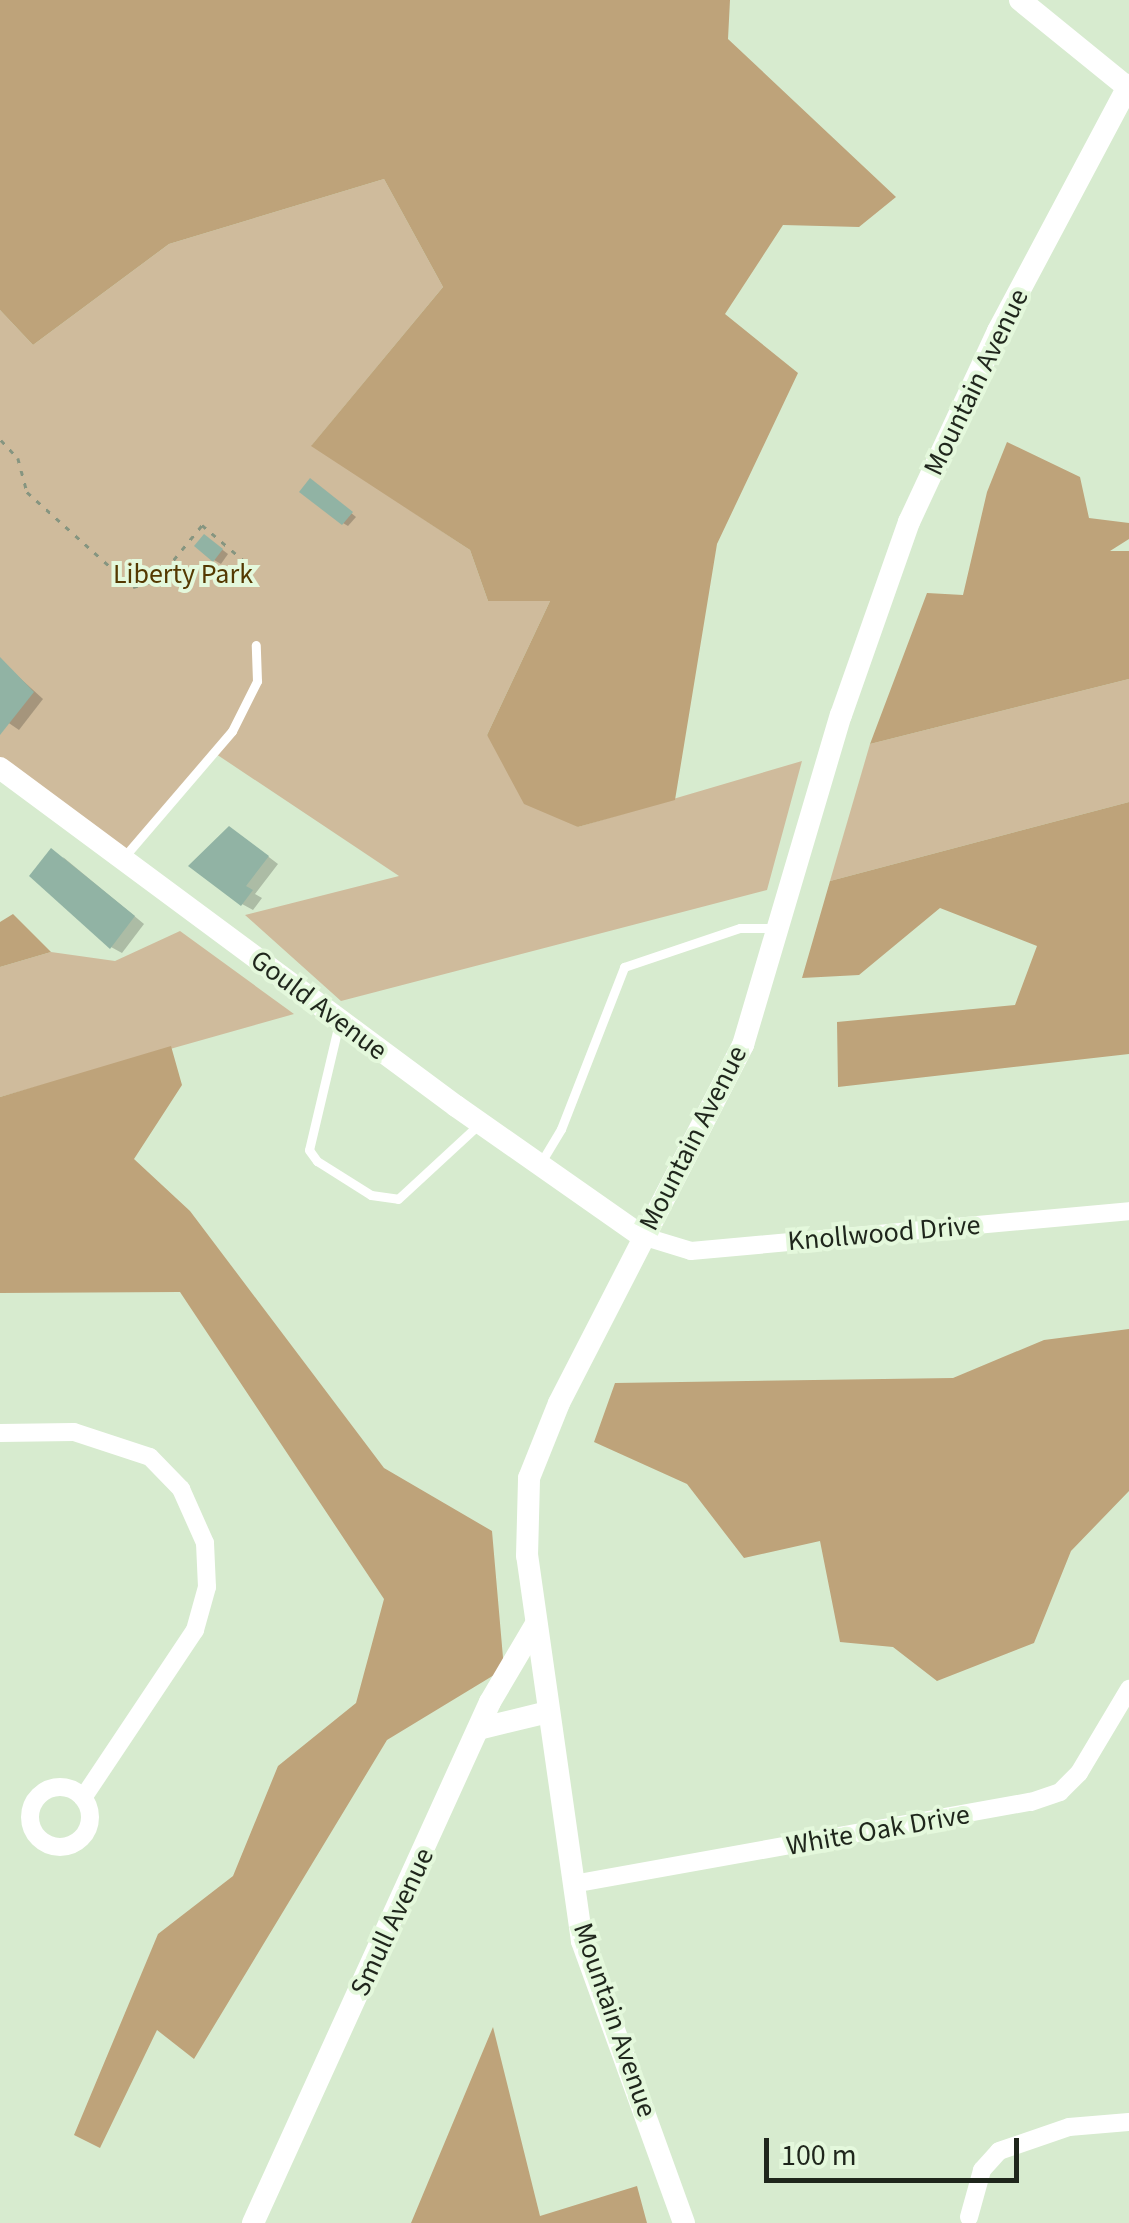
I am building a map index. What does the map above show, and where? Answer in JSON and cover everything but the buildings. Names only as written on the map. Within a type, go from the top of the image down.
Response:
[{"type":"street","points":[[1020,0],[1128,86]]},
{"type":"street","name":"Mountain Avenue","points":[[684,2223],[582,1941],[536,1624],[525,1518],[529,1478],[542,1438],[743,1045],[841,715],[909,522],[998,331],[1128,86]]},
{"type":"street","name":"Gould Avenue","points":[[0,768],[480,1124],[642,1236]]},
{"type":"street","name":"Knollwood Drive","points":[[642,1236],[658,1246],[691,1251],[1129,1211]]},
{"type":"street","points":[[0,1433],[74,1432],[150,1457],[182,1488],[205,1542],[207,1587],[195,1630],[83,1798]]},
{"type":"street","name":"Smull Avenue","points":[[253,2223],[520,1642],[536,1624]]},
{"type":"street","name":"White Oak Drive","points":[[573,1884],[1031,1802],[1060,1792],[1079,1773],[1129,1689]]},
{"type":"street","points":[[482,1728],[548,1712]]},
{"type":"street","points":[[969,2217],[982,2170],[1011,2144],[1070,2127],[1129,2122]]},
{"type":"lane","points":[[122,859],[232,731],[257,682],[256,645]]},
{"type":"lane","points":[[539,1166],[561,1129],[624,966],[740,928],[780,928]]},
{"type":"lane","points":[[340,1021],[308,1150],[317,1161],[371,1195],[398,1199],[480,1124]]},
{"type":"path","points":[[1,440],[18,458],[26,492],[133,587],[157,580],[202,526],[249,565]]},
{"type":"green space","name":"Liberty Park","points":[[384,179],[443,287],[312,445],[470,550],[488,601],[550,601],[487,735],[578,827],[802,761],[767,890],[341,1001],[245,915],[399,876],[216,754],[125,861],[0,764],[0,310],[33,345],[169,244]]},
{"type":"green space","points":[[1129,679],[1129,802],[830,881],[870,744]]},
{"type":"green space","points":[[180,931],[294,1014],[0,1097],[0,967],[51,952],[115,961]]},
{"type":"shaded area","points":[[0,0],[730,0],[728,39],[896,197],[859,227],[783,225],[725,314],[798,373],[717,544],[675,800],[578,827],[524,804],[487,735],[550,601],[488,601],[470,550],[311,446],[443,287],[384,179],[169,244],[33,345],[0,310]]},
{"type":"shaded area","points":[[1007,442],[1080,477],[1089,518],[1129,523],[1129,539],[1110,551],[1129,551],[1129,679],[870,744],[927,593],[963,595],[987,492]]},
{"type":"shaded area","points":[[1129,802],[1129,1054],[838,1087],[837,1022],[1015,1005],[1037,946],[940,908],[859,975],[802,978],[830,881]]},
{"type":"shaded area","points":[[13,914],[51,952],[0,967],[0,922]]},
{"type":"shaded area","points":[[171,1046],[182,1085],[134,1159],[190,1211],[384,1468],[492,1531],[504,1669],[387,1740],[194,2059],[157,2030],[100,2148],[74,2135],[158,1934],[233,1876],[278,1766],[356,1703],[384,1599],[180,1292],[0,1293],[0,1097]]},
{"type":"shaded area","points":[[1129,1329],[1129,1491],[1071,1551],[1034,1643],[937,1681],[893,1647],[840,1642],[820,1541],[744,1558],[687,1484],[594,1442],[615,1383],[953,1378],[1044,1340]]},
{"type":"shaded area","points":[[493,2027],[540,2216],[637,2186],[647,2223],[411,2223]]}]
